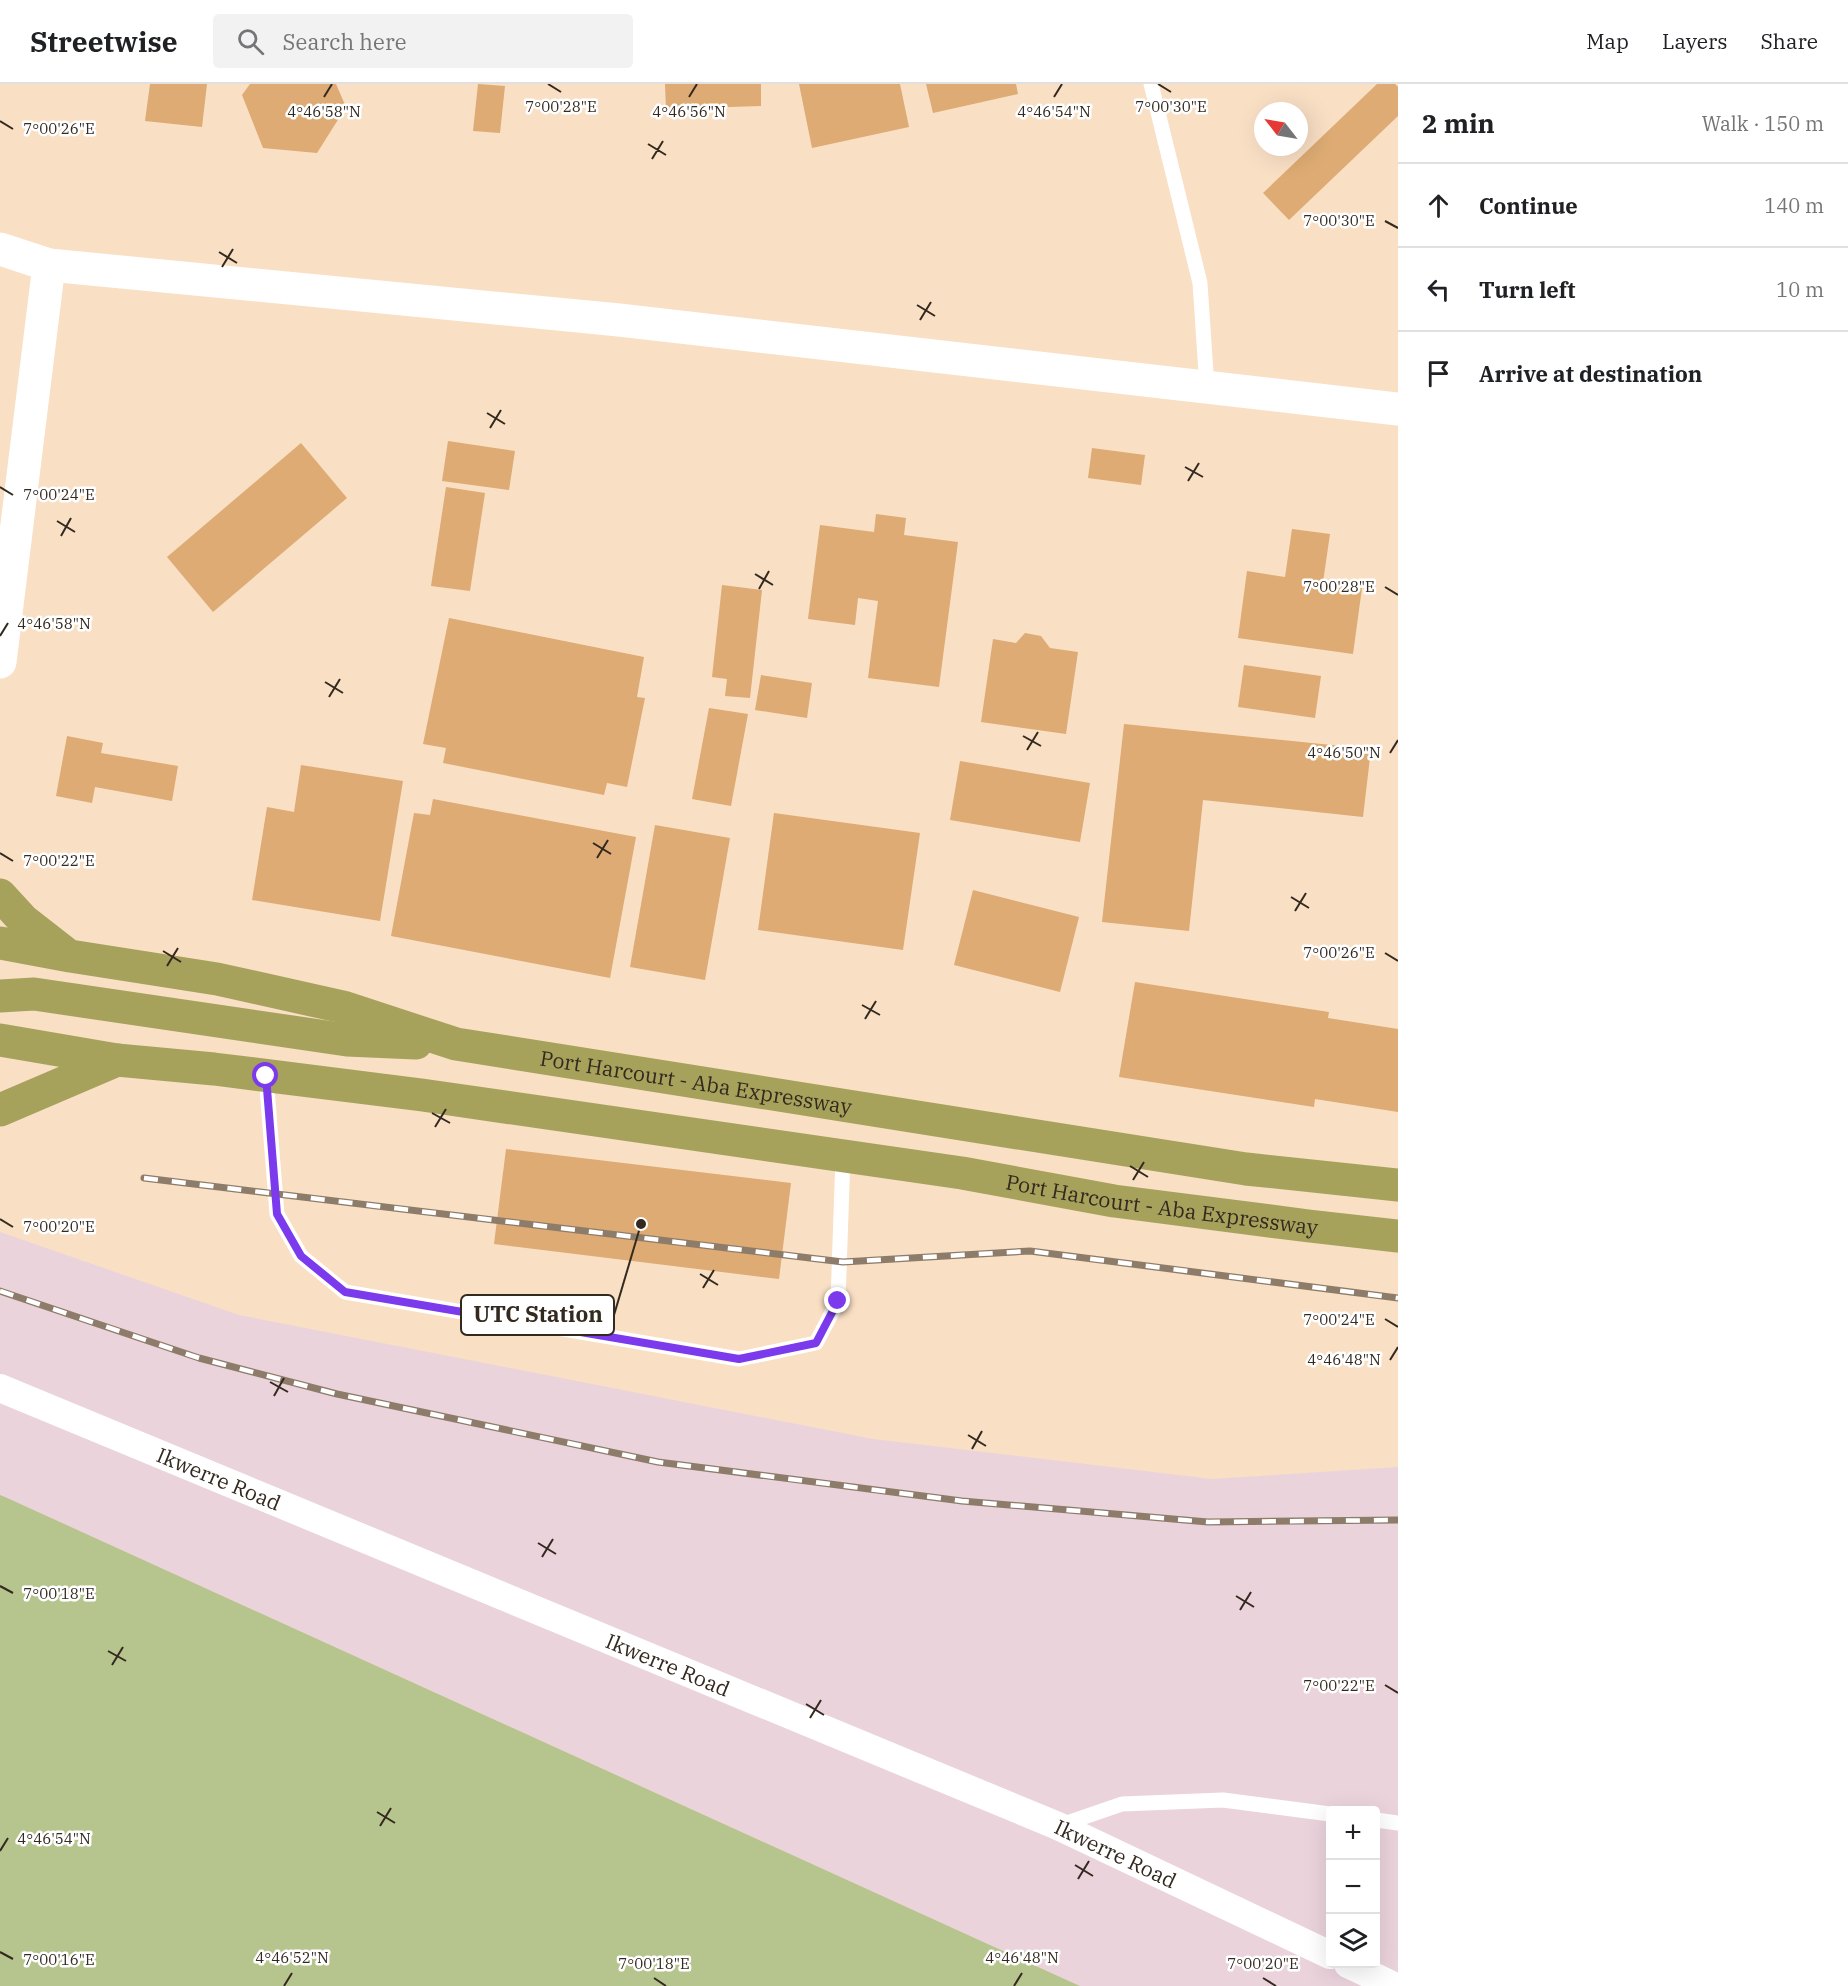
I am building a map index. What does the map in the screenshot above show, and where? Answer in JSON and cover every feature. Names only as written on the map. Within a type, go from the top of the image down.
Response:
[{"type":"highway","points":[[0,895],[23,920],[70,956]]},
{"type":"highway","name":"Port Harcourt - Aba Expressway","points":[[0,943],[217,979],[343,1007],[456,1044],[1246,1168],[1398,1185]]},
{"type":"highway","points":[[0,996],[34,994],[347,1040],[456,1044]]},
{"type":"highway","name":"Port Harcourt - Aba Expressway","points":[[0,1040],[117,1060],[434,1097],[962,1173],[1114,1201],[1398,1236]]},
{"type":"highway","points":[[0,1110],[117,1060]]},
{"type":"street","points":[[0,249],[49,265],[619,320],[1398,409]]},
{"type":"street","points":[[0,662],[49,265]]},
{"type":"street","name":"Ikwerre Road","points":[[0,1388],[1058,1826],[1326,1953]]},
{"type":"street","points":[[1356,1968],[1394,1986]]},
{"type":"lane","points":[[1151,84],[1200,283],[1207,388]]},
{"type":"lane","points":[[266,1076],[277,1214],[301,1256],[345,1292],[739,1359],[816,1343],[838,1301],[843,1156]]},
{"type":"lane","points":[[1058,1826],[1122,1804],[1223,1800],[1326,1813]]},
{"type":"lane","points":[[1380,1821],[1398,1823]]},
{"type":"shaded area","points":[[0,1232],[239,1315],[873,1439],[1212,1479],[1398,1467],[1398,1986],[1080,1986],[0,1495]]},
{"type":"green space","points":[[0,1495],[5,1497],[1080,1986],[0,1986]]},
{"type":"building","points":[[150,84],[207,84],[202,127],[145,121]]},
{"type":"building","points":[[250,84],[336,84],[346,107],[317,153],[263,148],[242,95]]},
{"type":"building","points":[[478,84],[505,86],[500,133],[473,131]]},
{"type":"building","points":[[665,84],[761,84],[761,106],[666,109]]},
{"type":"building","points":[[799,84],[900,84],[909,127],[812,148]]},
{"type":"building","points":[[926,84],[1016,84],[1018,94],[933,113]]},
{"type":"building","points":[[1377,84],[1395,84],[1398,87],[1398,116],[1289,220],[1263,193],[1302,156],[1308,156],[1308,150]]},
{"type":"building","points":[[448,441],[515,451],[509,490],[442,481]]},
{"type":"building","points":[[301,443],[347,498],[213,612],[167,557]]},
{"type":"building","points":[[1092,448],[1145,455],[1141,485],[1088,478]]},
{"type":"building","points":[[446,487],[485,493],[470,591],[431,586]]},
{"type":"building","points":[[876,514],[906,518],[904,535],[958,542],[939,687],[868,678],[878,601],[858,598],[855,625],[808,619],[820,525],[874,532]]},
{"type":"building","points":[[1292,529],[1330,534],[1323,582],[1362,588],[1353,654],[1238,638],[1247,571],[1285,577]]},
{"type":"building","points":[[722,585],[762,590],[750,698],[725,696],[727,679],[712,677]]},
{"type":"building","points":[[449,618],[644,657],[637,697],[645,698],[627,787],[607,783],[604,795],[443,763],[446,748],[423,744]]},
{"type":"building","points":[[1025,633],[1041,636],[1050,648],[1078,652],[1066,734],[981,722],[993,639],[1016,643]]},
{"type":"building","points":[[1244,665],[1321,676],[1315,718],[1238,707]]},
{"type":"building","points":[[761,675],[812,683],[807,718],[755,710]]},
{"type":"building","points":[[709,708],[748,714],[731,806],[692,799]]},
{"type":"building","points":[[1124,724],[1371,749],[1363,817],[1203,800],[1189,931],[1102,922]]},
{"type":"building","points":[[67,736],[103,743],[101,753],[178,766],[172,801],[95,787],[92,803],[56,796]]},
{"type":"building","points":[[960,761],[1090,783],[1080,842],[950,820]]},
{"type":"building","points":[[301,765],[403,781],[380,921],[252,900],[267,807],[294,812]]},
{"type":"building","points":[[433,799],[636,837],[610,978],[391,936],[414,813],[430,815]]},
{"type":"building","points":[[774,813],[920,833],[903,950],[758,930]]},
{"type":"building","points":[[655,825],[730,838],[705,980],[630,967]]},
{"type":"building","points":[[973,890],[1079,917],[1060,992],[954,965]]},
{"type":"building","points":[[1135,982],[1329,1012],[1328,1018],[1398,1029],[1398,1112],[1315,1099],[1314,1107],[1119,1077]]},
{"type":"building","points":[[506,1149],[791,1183],[779,1279],[494,1244]]},
{"type":"railway","points":[[144,1178],[843,1262],[1030,1251],[1398,1298]]},
{"type":"railway","points":[[0,1291],[199,1358],[337,1394],[658,1462],[962,1501],[1208,1522],[1398,1520]]},
{"type":"place","name":"UTC Station","points":[[641,1224]]},
{"type":"route","points":[[266,1076],[277,1214],[301,1256],[345,1292],[739,1359],[816,1343],[838,1301]]}]
